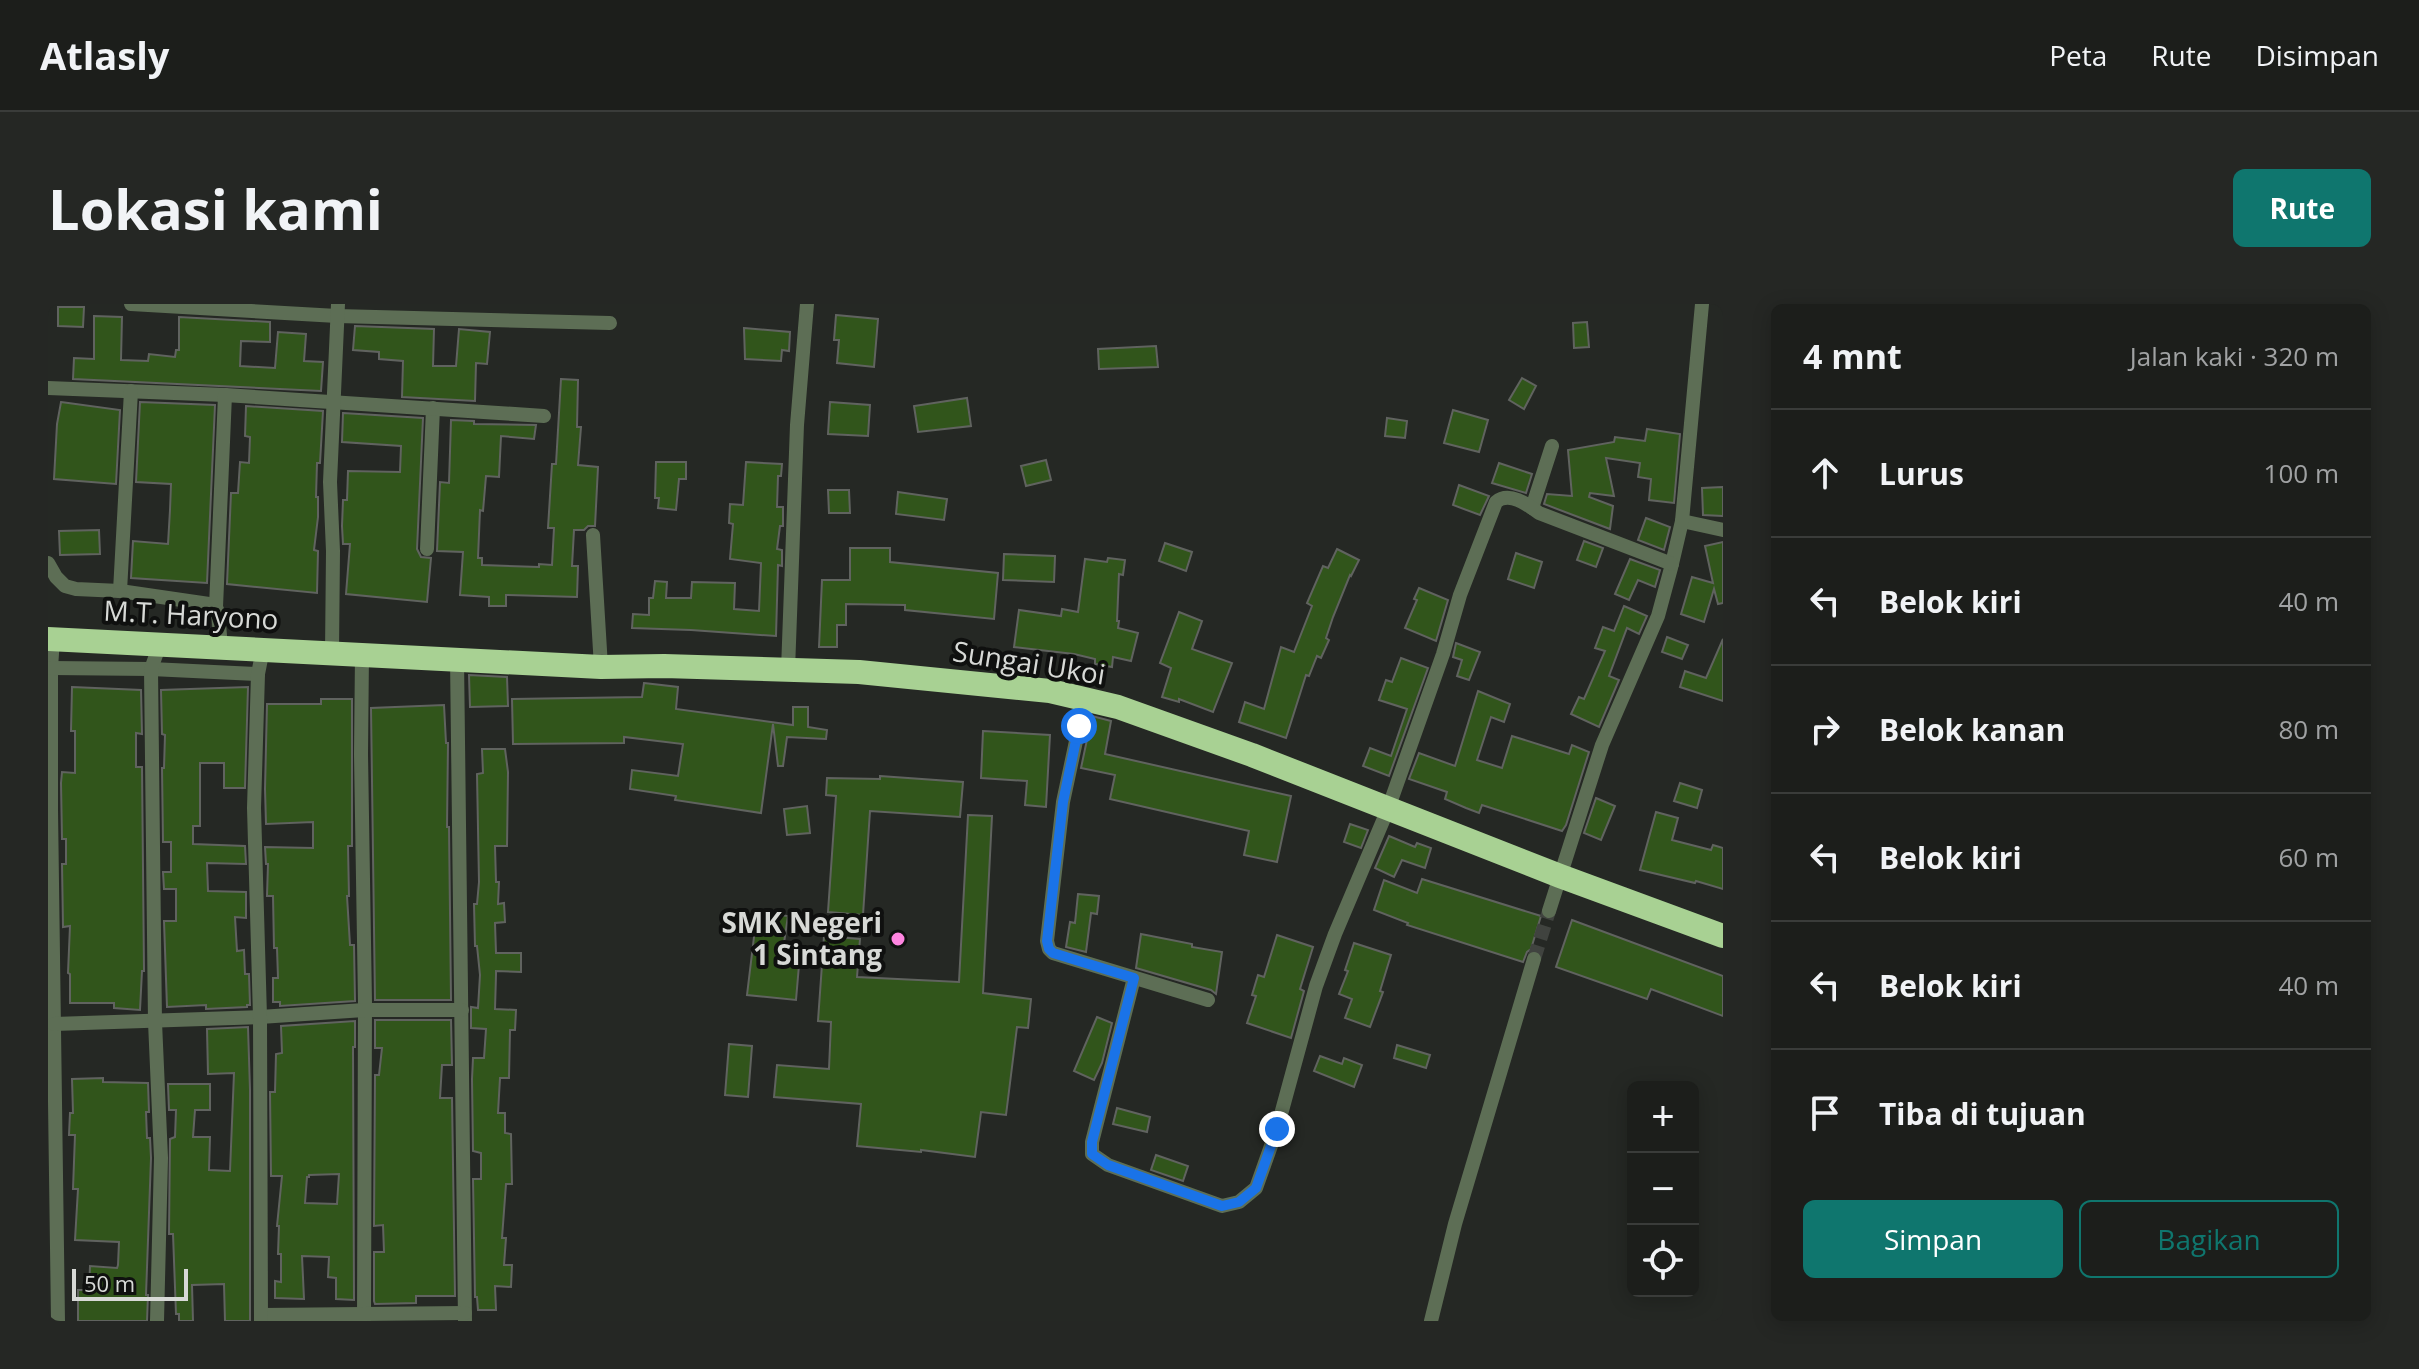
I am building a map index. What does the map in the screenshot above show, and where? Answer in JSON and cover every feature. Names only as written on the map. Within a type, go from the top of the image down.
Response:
[{"type":"highway","name":"M.T. Haryono","points":[[51,639],[332,652]]},
{"type":"highway","name":"Sungai Ukoi","points":[[332,652],[601,667],[859,672],[1050,691],[1118,707],[1237,749],[1560,876],[1723,936]]},
{"type":"street","points":[[131,304],[610,323]]},
{"type":"street","points":[[788,670],[797,425],[807,304]]},
{"type":"street","points":[[1549,911],[1602,745],[1658,616],[1672,564],[1682,521],[1702,304]]},
{"type":"street","points":[[332,652],[330,482],[338,310]]},
{"type":"street","points":[[48,388],[332,401],[544,416]]},
{"type":"street","points":[[120,591],[131,391]]},
{"type":"street","points":[[221,647],[216,607],[225,395]]},
{"type":"street","points":[[427,549],[433,408]]},
{"type":"street","points":[[1532,508],[1552,446]]},
{"type":"street","points":[[1134,978],[1092,1142],[1092,1154],[1108,1165],[1222,1206],[1239,1202],[1256,1188],[1277,1129],[1316,986],[1388,809],[1493,506],[1499,498],[1507,497],[1539,513],[1672,564]]},
{"type":"street","points":[[1682,521],[1723,530]]},
{"type":"street","points":[[593,535],[601,667]]},
{"type":"street","points":[[48,563],[65,586],[76,589],[120,591],[203,602],[216,607]]},
{"type":"street","points":[[51,639],[58,1321]]},
{"type":"street","points":[[157,1321],[161,1158],[155,1020],[151,669],[160,644]]},
{"type":"street","points":[[263,649],[258,674],[254,808],[260,1017],[261,1318],[465,1317],[457,658]]},
{"type":"street","points":[[362,654],[364,1317]]},
{"type":"street","points":[[51,668],[258,674]]},
{"type":"street","points":[[1085,699],[1063,802],[1047,941],[1049,949],[1053,953],[1208,1000]]},
{"type":"street","points":[[1431,1321],[1455,1224],[1534,959]]},
{"type":"street","points":[[54,1024],[364,1010],[462,1010]]},
{"type":"building","points":[[58,307],[84,307],[83,327],[58,326]]},
{"type":"building","points":[[836,315],[878,319],[874,367],[837,363],[839,340],[834,340]]},
{"type":"building","points":[[94,316],[122,317],[121,360],[148,361],[149,354],[175,357],[176,350],[179,350],[179,317],[270,322],[270,342],[241,341],[240,366],[275,368],[278,332],[306,334],[304,361],[323,362],[321,391],[73,379],[74,358],[94,359]]},
{"type":"building","points":[[1587,322],[1589,347],[1574,348],[1573,323]]},
{"type":"building","points":[[355,326],[434,329],[433,366],[456,366],[459,329],[490,332],[487,364],[476,363],[475,401],[402,397],[403,361],[379,359],[379,352],[353,350]]},
{"type":"building","points":[[744,328],[790,332],[789,351],[782,350],[781,361],[745,359]]},
{"type":"building","points":[[1156,346],[1158,367],[1099,369],[1098,349]]},
{"type":"building","points":[[1522,378],[1536,386],[1524,409],[1509,400]]},
{"type":"building","points":[[561,379],[578,380],[577,427],[581,427],[578,465],[598,467],[595,526],[574,530],[572,566],[578,566],[577,597],[506,595],[506,606],[489,606],[489,597],[460,595],[463,552],[437,551],[440,482],[449,483],[451,420],[474,421],[474,424],[536,425],[534,439],[501,436],[499,477],[486,476],[483,511],[480,510],[478,558],[482,558],[482,565],[552,565],[554,528],[548,528],[552,464],[556,464]]},
{"type":"building","points":[[967,398],[971,426],[918,432],[914,406]]},
{"type":"building","points":[[61,402],[120,410],[116,484],[54,479]]},
{"type":"building","points":[[140,402],[215,405],[207,583],[131,578],[133,541],[168,544],[170,510],[171,484],[136,482]]},
{"type":"building","points":[[830,402],[870,405],[868,436],[828,434]]},
{"type":"building","points":[[246,406],[323,411],[320,463],[317,463],[318,517],[314,550],[318,551],[317,593],[227,584],[231,493],[238,493],[240,462],[249,463],[250,437],[245,436]]},
{"type":"building","points":[[1453,410],[1488,420],[1479,452],[1444,443]]},
{"type":"building","points":[[343,413],[423,418],[417,549],[421,557],[431,558],[427,602],[346,594],[350,544],[343,544],[342,526],[348,471],[400,472],[401,446],[342,442]]},
{"type":"building","points":[[1387,418],[1407,421],[1405,438],[1385,436]]},
{"type":"building","points":[[1647,429],[1680,434],[1674,503],[1649,500],[1651,479],[1638,477],[1640,463],[1606,458],[1614,496],[1590,493],[1589,497],[1613,506],[1610,529],[1544,504],[1547,494],[1572,496],[1568,450],[1614,442],[1615,437],[1645,441]]},
{"type":"building","points":[[1046,460],[1051,480],[1026,486],[1021,466]]},
{"type":"building","points":[[656,462],[686,462],[686,479],[679,479],[676,510],[658,508],[659,498],[655,498]]},
{"type":"building","points":[[746,462],[782,464],[781,476],[778,476],[777,507],[783,507],[783,526],[780,526],[777,549],[782,550],[782,566],[778,565],[776,636],[632,628],[633,614],[649,615],[649,598],[653,598],[655,581],[667,582],[666,598],[691,598],[692,582],[735,583],[734,609],[759,611],[761,563],[730,559],[733,524],[729,523],[730,504],[743,505]]},
{"type":"building","points":[[1499,463],[1532,474],[1526,493],[1492,483]]},
{"type":"building","points":[[1459,485],[1489,496],[1480,515],[1453,505]]},
{"type":"building","points":[[1723,487],[1723,516],[1703,515],[1702,488]]},
{"type":"building","points":[[828,490],[849,490],[850,513],[829,513]]},
{"type":"building","points":[[898,492],[947,499],[944,520],[896,514]]},
{"type":"building","points":[[1646,518],[1670,527],[1664,550],[1638,540]]},
{"type":"building","points":[[99,530],[100,554],[60,555],[59,531]]},
{"type":"building","points":[[1584,541],[1603,548],[1596,567],[1577,560]]},
{"type":"building","points":[[1723,542],[1723,603],[1718,604],[1714,589],[1704,622],[1681,614],[1692,577],[1713,583],[1705,546]]},
{"type":"building","points":[[1165,543],[1192,552],[1186,571],[1159,561]]},
{"type":"building","points":[[850,548],[890,548],[890,562],[998,573],[994,619],[905,610],[905,605],[846,604],[846,625],[837,625],[837,647],[819,647],[822,580],[850,580]]},
{"type":"building","points":[[1337,549],[1359,560],[1333,617],[1326,638],[1329,640],[1321,658],[1317,656],[1309,676],[1306,675],[1286,738],[1239,722],[1245,702],[1264,709],[1281,647],[1294,652],[1312,606],[1307,603],[1323,566],[1328,568]]},
{"type":"building","points":[[1516,553],[1542,562],[1534,588],[1508,579]]},
{"type":"building","points":[[1004,554],[1055,556],[1054,582],[1003,580]]},
{"type":"building","points":[[1108,558],[1125,560],[1123,575],[1119,574],[1117,621],[1118,628],[1138,633],[1131,661],[1113,657],[1112,667],[1095,664],[1095,659],[1074,654],[1014,647],[1019,610],[1061,616],[1062,609],[1078,612],[1085,559],[1107,562]]},
{"type":"building","points":[[1630,559],[1660,570],[1655,587],[1638,580],[1629,600],[1615,594]]},
{"type":"building","points":[[1419,588],[1448,600],[1436,641],[1405,628]]},
{"type":"building","points":[[1624,606],[1647,616],[1639,634],[1627,628],[1609,676],[1619,680],[1599,727],[1571,714],[1579,697],[1584,699],[1605,651],[1595,648],[1603,627],[1614,631]]},
{"type":"building","points":[[1179,612],[1202,621],[1192,649],[1232,663],[1213,712],[1179,699],[1179,702],[1162,697],[1171,668],[1160,663]]},
{"type":"building","points":[[1667,637],[1688,645],[1682,659],[1662,652]]},
{"type":"building","points":[[1723,639],[1723,701],[1680,687],[1685,671],[1706,678]]},
{"type":"building","points":[[1456,643],[1480,652],[1469,680],[1457,676],[1462,660],[1453,657]]},
{"type":"building","points":[[1401,658],[1428,668],[1389,776],[1363,766],[1370,748],[1391,756],[1407,709],[1379,700],[1386,680],[1392,682]]},
{"type":"building","points":[[469,675],[507,677],[508,706],[470,707]]},
{"type":"building","points":[[644,683],[678,687],[676,709],[793,725],[793,707],[808,707],[808,727],[827,730],[826,739],[787,737],[783,766],[778,766],[773,724],[761,813],[675,800],[676,796],[630,789],[632,770],[678,776],[683,744],[624,737],[624,743],[513,744],[512,699],[642,697]]},
{"type":"building","points":[[72,687],[141,690],[142,734],[136,733],[136,767],[142,767],[144,971],[140,1010],[114,1008],[114,1003],[70,1003],[70,926],[63,927],[62,864],[66,864],[66,839],[62,839],[61,783],[62,772],[75,773],[75,731],[71,731]]},
{"type":"building","points":[[248,687],[245,788],[224,788],[224,763],[200,763],[200,826],[193,826],[193,844],[245,846],[246,864],[207,863],[208,891],[246,892],[246,918],[235,917],[237,951],[244,950],[245,974],[249,974],[250,1005],[206,1009],[206,1005],[167,1007],[164,921],[176,921],[176,889],[164,889],[163,872],[171,872],[171,842],[163,842],[165,735],[162,734],[161,690]]},
{"type":"building","points":[[1478,691],[1510,704],[1504,722],[1491,717],[1477,760],[1502,768],[1512,736],[1569,754],[1572,745],[1589,752],[1562,831],[1482,805],[1479,813],[1445,799],[1447,792],[1409,779],[1419,753],[1455,766]]},
{"type":"building","points":[[321,699],[352,699],[352,846],[348,846],[347,896],[350,945],[354,945],[355,1001],[280,1006],[280,1002],[273,1002],[273,978],[278,978],[277,948],[274,948],[273,896],[267,896],[265,847],[313,848],[313,822],[266,824],[267,704],[321,704]]},
{"type":"building","points":[[444,705],[448,743],[451,1000],[375,1000],[371,708]]},
{"type":"building","points":[[1092,716],[1111,721],[1105,754],[1291,796],[1277,862],[1244,855],[1249,831],[1110,799],[1115,775],[1081,768]]},
{"type":"building","points":[[983,731],[1050,735],[1046,807],[1025,805],[1027,781],[981,778]]},
{"type":"building","points":[[482,749],[505,749],[508,772],[507,846],[495,846],[498,904],[504,903],[505,922],[495,923],[496,953],[521,953],[521,972],[496,971],[495,1009],[516,1010],[515,1030],[510,1030],[509,1078],[500,1078],[498,1113],[505,1113],[505,1133],[511,1134],[512,1184],[506,1184],[502,1238],[506,1238],[504,1265],[512,1265],[511,1287],[495,1286],[496,1310],[478,1310],[475,1297],[473,1179],[481,1179],[481,1153],[473,1151],[472,1079],[473,1058],[484,1058],[486,1029],[471,1028],[471,1007],[478,1008],[480,975],[475,946],[474,904],[477,904],[479,882],[477,774],[483,773]]},
{"type":"building","points":[[880,776],[963,782],[960,817],[870,811],[863,915],[828,912],[836,796],[826,795],[827,778],[880,779]]},
{"type":"building","points":[[1680,783],[1702,790],[1697,808],[1674,801]]},
{"type":"building","points":[[1596,798],[1615,806],[1601,840],[1584,833]]},
{"type":"building","points":[[807,806],[810,833],[787,835],[784,809]]},
{"type":"building","points":[[1656,812],[1678,818],[1672,840],[1711,850],[1713,845],[1723,848],[1723,889],[1640,870]]},
{"type":"building","points":[[968,815],[992,816],[983,993],[1031,999],[1028,1028],[1017,1027],[1006,1115],[981,1112],[975,1157],[857,1146],[861,1104],[774,1097],[777,1065],[829,1069],[831,1022],[818,1021],[824,936],[860,939],[857,977],[959,982]]},
{"type":"building","points":[[1350,824],[1368,830],[1361,848],[1344,842]]},
{"type":"building","points":[[1389,836],[1415,847],[1417,843],[1431,848],[1425,868],[1402,860],[1394,877],[1375,868]]},
{"type":"building","points":[[1422,879],[1541,916],[1531,949],[1523,962],[1407,925],[1374,910],[1384,880],[1417,893]]},
{"type":"building","points":[[1078,894],[1099,896],[1097,914],[1091,913],[1086,952],[1066,947],[1070,922],[1075,923]]},
{"type":"building","points":[[757,912],[788,916],[781,963],[799,965],[796,1000],[747,995]]},
{"type":"building","points":[[1572,920],[1723,976],[1723,1016],[1651,989],[1647,999],[1556,967]]},
{"type":"building","points":[[1141,934],[1222,952],[1216,994],[1136,968]]},
{"type":"building","points":[[1277,935],[1313,947],[1300,989],[1304,991],[1291,1038],[1247,1023],[1256,996],[1252,995],[1258,975],[1264,977]]},
{"type":"building","points":[[1354,943],[1391,955],[1380,991],[1383,992],[1370,1027],[1345,1018],[1352,999],[1339,994]]},
{"type":"building","points":[[1097,1017],[1112,1023],[1102,1063],[1094,1080],[1074,1071]]},
{"type":"building","points":[[375,1020],[451,1020],[452,1065],[442,1065],[440,1098],[452,1098],[455,1296],[416,1296],[416,1303],[375,1304],[374,1301],[374,1252],[384,1252],[383,1225],[374,1226],[375,1075],[379,1075],[382,1048],[375,1048]]},
{"type":"building","points":[[355,1021],[354,1300],[336,1299],[336,1278],[328,1277],[329,1257],[302,1256],[304,1299],[275,1298],[275,1281],[281,1282],[277,1226],[282,1176],[271,1176],[270,1092],[275,1092],[276,1054],[282,1053],[281,1026]],"holes":[[[339,1174],[337,1204],[305,1203],[307,1177]]]},
{"type":"building","points":[[248,1027],[250,1321],[225,1321],[224,1284],[192,1285],[193,1321],[179,1321],[179,1314],[176,1314],[173,1234],[169,1234],[170,1139],[175,1137],[176,1110],[169,1110],[168,1084],[210,1084],[210,1110],[195,1110],[193,1137],[210,1137],[209,1170],[230,1171],[234,1073],[208,1074],[207,1029]]},
{"type":"building","points":[[729,1044],[752,1046],[748,1097],[725,1095]]},
{"type":"building","points":[[1397,1045],[1430,1055],[1426,1068],[1394,1058]]},
{"type":"building","points":[[1320,1056],[1342,1064],[1344,1058],[1362,1065],[1354,1087],[1314,1071]]},
{"type":"building","points":[[103,1078],[103,1082],[148,1083],[147,1138],[150,1138],[151,1158],[147,1321],[78,1321],[78,1290],[89,1290],[90,1266],[117,1268],[118,1265],[119,1242],[75,1240],[78,1189],[73,1189],[75,1135],[69,1135],[70,1113],[73,1113],[72,1079]]},
{"type":"building","points":[[1117,1108],[1150,1117],[1147,1132],[1113,1124]]},
{"type":"building","points":[[1156,1155],[1188,1166],[1183,1181],[1151,1170]]},
{"type":"tunnel","points":[[1534,959],[1549,911]]},
{"type":"place","name":"SMK Negeri 1 Sintang","points":[[898,939]]},
{"type":"route","points":[[1079,726],[1063,802],[1047,941],[1053,953],[1134,978],[1092,1142],[1092,1154],[1108,1165],[1222,1206],[1239,1202],[1256,1188],[1277,1129]]}]
